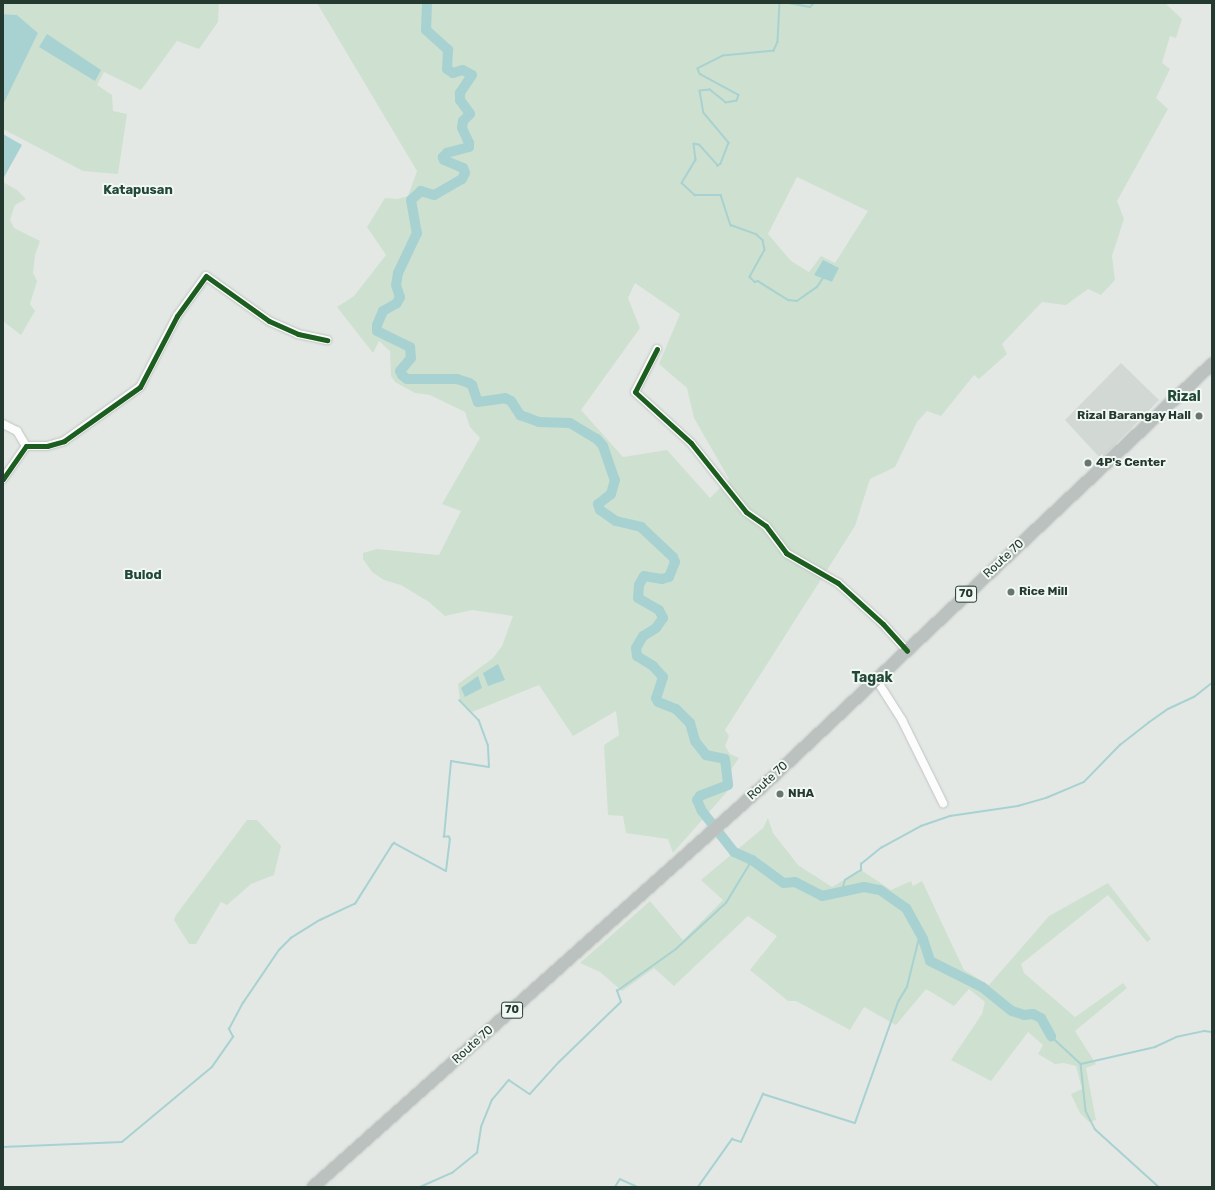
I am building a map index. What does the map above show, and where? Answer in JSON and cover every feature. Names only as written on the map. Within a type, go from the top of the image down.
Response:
[{"type":"highway","name":"Route 70","points":[[313,1187],[711,834],[1212,364]]},
{"type":"street","points":[[26,446],[47,446],[64,441],[140,387],[177,316],[206,276],[269,321],[298,334],[327,340]]},
{"type":"street","points":[[657,349],[634,392],[691,443],[742,508],[766,526],[786,553],[838,583],[883,624],[907,651]]},
{"type":"street","points":[[3,424],[17,432],[26,446]]},
{"type":"street","points":[[3,480],[26,446]]},
{"type":"street","points":[[876,679],[902,720],[943,803]]},
{"type":"shaded area","points":[[1121,363],[1159,400],[1101,459],[1065,420]]},
{"type":"green space","points":[[3,3],[219,3],[218,22],[199,49],[177,41],[141,90],[104,72],[97,85],[112,95],[113,111],[127,114],[118,174],[83,171],[3,129],[3,105],[38,33],[17,15],[3,14]],"holes":[[[39,47],[76,55],[100,70]]]},
{"type":"green space","points":[[317,3],[1165,3],[1182,19],[1176,38],[1170,36],[1162,63],[1170,69],[1156,98],[1168,109],[1117,201],[1124,219],[1112,256],[1115,280],[1101,295],[1088,289],[1066,305],[1042,302],[1002,344],[1007,354],[979,379],[974,375],[941,416],[927,411],[917,422],[895,467],[870,479],[855,526],[725,730],[729,736],[725,746],[730,754],[739,758],[728,774],[733,785],[673,853],[668,839],[626,833],[623,816],[608,815],[604,745],[619,735],[616,711],[573,736],[539,685],[472,712],[460,701],[458,684],[493,658],[502,646],[513,616],[472,610],[445,616],[429,602],[401,585],[384,580],[372,572],[363,559],[363,553],[377,549],[439,555],[461,511],[442,504],[480,438],[470,427],[465,412],[430,395],[415,393],[395,382],[391,376],[390,351],[379,341],[373,353],[337,307],[354,296],[386,255],[367,227],[385,198],[398,199],[408,196],[417,171]],"holes":[[[797,177],[868,211],[835,263],[821,256],[809,272],[791,261],[768,234]],[[839,268],[832,282],[815,275]],[[635,283],[680,314],[659,364],[687,388],[694,418],[729,479],[710,498],[667,450],[623,457],[581,410],[640,328],[628,298]]]},
{"type":"green space","points":[[3,182],[17,190],[26,199],[15,205],[10,220],[14,228],[40,241],[35,255],[33,273],[37,281],[30,304],[35,311],[21,335],[3,321]]},
{"type":"green space","points":[[768,818],[773,833],[798,865],[832,887],[861,870],[891,890],[911,881],[913,886],[922,881],[964,970],[989,985],[1049,916],[1108,883],[1151,939],[1147,942],[1108,895],[1021,964],[1024,973],[1075,1017],[1123,983],[1127,988],[1075,1031],[1096,1064],[1086,1068],[1096,1120],[1089,1122],[1080,1113],[1071,1094],[1082,1089],[1076,1066],[1064,1063],[1055,1064],[1038,1054],[1043,1045],[1028,1032],[991,1081],[951,1060],[982,1014],[985,1002],[969,989],[954,1006],[926,989],[896,1025],[864,1007],[850,1030],[796,1001],[788,1001],[750,970],[777,936],[748,916],[674,986],[654,968],[622,991],[600,972],[580,963],[650,901],[683,940],[723,900],[701,880],[763,828]]},
{"type":"green space","points":[[247,820],[257,820],[281,846],[274,875],[251,884],[227,905],[221,902],[196,944],[189,944],[174,920],[176,915]]},
{"type":"water","points":[[3,14],[17,15],[38,33],[3,105]]},
{"type":"water","points":[[47,34],[101,70],[95,81],[39,47]]},
{"type":"water","points":[[3,134],[22,145],[3,179]]},
{"type":"water","points":[[823,260],[839,268],[832,282],[814,275]]},
{"type":"water","points":[[498,664],[505,680],[488,686],[483,673]]},
{"type":"water","points":[[478,676],[482,688],[465,697],[461,688]]},
{"type":"waterway","points":[[427,3],[426,30],[448,50],[447,69],[453,73],[463,70],[472,75],[460,93],[460,100],[470,114],[463,121],[462,128],[469,143],[469,147],[447,153],[443,157],[444,160],[463,168],[465,173],[462,179],[434,195],[421,191],[411,200],[417,233],[398,273],[396,285],[400,297],[397,303],[383,311],[377,325],[377,331],[410,347],[411,358],[400,371],[402,375],[407,379],[457,379],[469,383],[472,385],[478,402],[505,398],[511,401],[520,415],[539,422],[570,423],[597,439],[603,446],[615,480],[611,494],[598,504],[600,510],[616,521],[641,527],[673,557],[675,562],[669,577],[662,579],[644,576],[639,585],[638,598],[659,610],[663,618],[656,628],[643,636],[636,648],[637,656],[653,666],[663,677],[656,698],[658,702],[676,709],[690,723],[695,741],[706,755],[725,759],[728,785],[700,796],[697,800],[702,811],[734,852],[752,860],[784,883],[795,882],[822,896],[864,887],[880,890],[906,908],[923,939],[930,961],[982,987],[1012,1011],[1024,1015],[1033,1014],[1041,1018],[1051,1036]]},
{"type":"waterway","points":[[780,3],[778,42],[774,51],[723,56],[698,69],[700,74],[739,95],[737,101],[726,103],[710,90],[700,91],[704,113],[729,143],[721,164],[718,166],[699,145],[694,144],[696,160],[682,183],[695,195],[721,195],[731,225],[756,234],[763,240],[765,250],[750,277],[755,282],[758,281],[789,300],[797,301],[817,287],[823,278]]},
{"type":"waterway","points":[[789,3],[810,7],[814,3]]},
{"type":"waterway","points":[[842,890],[845,880],[861,870],[861,864],[881,848],[921,826],[950,816],[1018,806],[1046,798],[1084,782],[1120,745],[1148,723],[1168,709],[1194,697],[1212,683]]},
{"type":"waterway","points":[[3,1147],[122,1142],[212,1067],[233,1037],[229,1029],[243,1003],[279,950],[291,938],[320,920],[355,904],[394,843],[446,871],[450,840],[449,837],[444,837],[451,761],[489,767],[488,746],[479,721],[460,701]]},
{"type":"waterway","points":[[420,1187],[452,1173],[477,1153],[481,1127],[492,1100],[509,1080],[530,1094],[559,1062],[621,1002],[617,991],[676,949],[726,903],[752,860]]},
{"type":"waterway","points":[[698,1187],[732,1139],[741,1142],[763,1094],[855,1123],[898,1002],[907,987],[920,934]]},
{"type":"waterway","points":[[1081,1064],[1155,1047],[1176,1037],[1204,1031],[1212,1032]]},
{"type":"waterway","points":[[1051,1036],[1081,1064],[1086,1111],[1095,1129],[1159,1187]]},
{"type":"waterway","points":[[615,1187],[620,1179],[638,1187]]},
{"type":"cycle path","points":[[3,479],[26,446],[47,446],[64,441],[140,387],[177,316],[206,276],[269,321],[298,334],[327,340]]},
{"type":"cycle path","points":[[657,349],[635,392],[691,443],[746,512],[766,526],[786,553],[838,583],[883,624],[907,651]]},
{"type":"place","name":"Rizal Barangay Hall","points":[[1199,416]]},
{"type":"place","name":"4P's Center","points":[[1088,463]]},
{"type":"place","name":"Rice Mill","points":[[1011,592]]},
{"type":"place","name":"NHA","points":[[780,794]]},
{"type":"district","name":"Katapusan","points":[[138,190]]},
{"type":"district","name":"Rizal","points":[[1184,397]]},
{"type":"district","name":"Bulod","points":[[143,575]]},
{"type":"district","name":"Tagak","points":[[872,678]]}]
